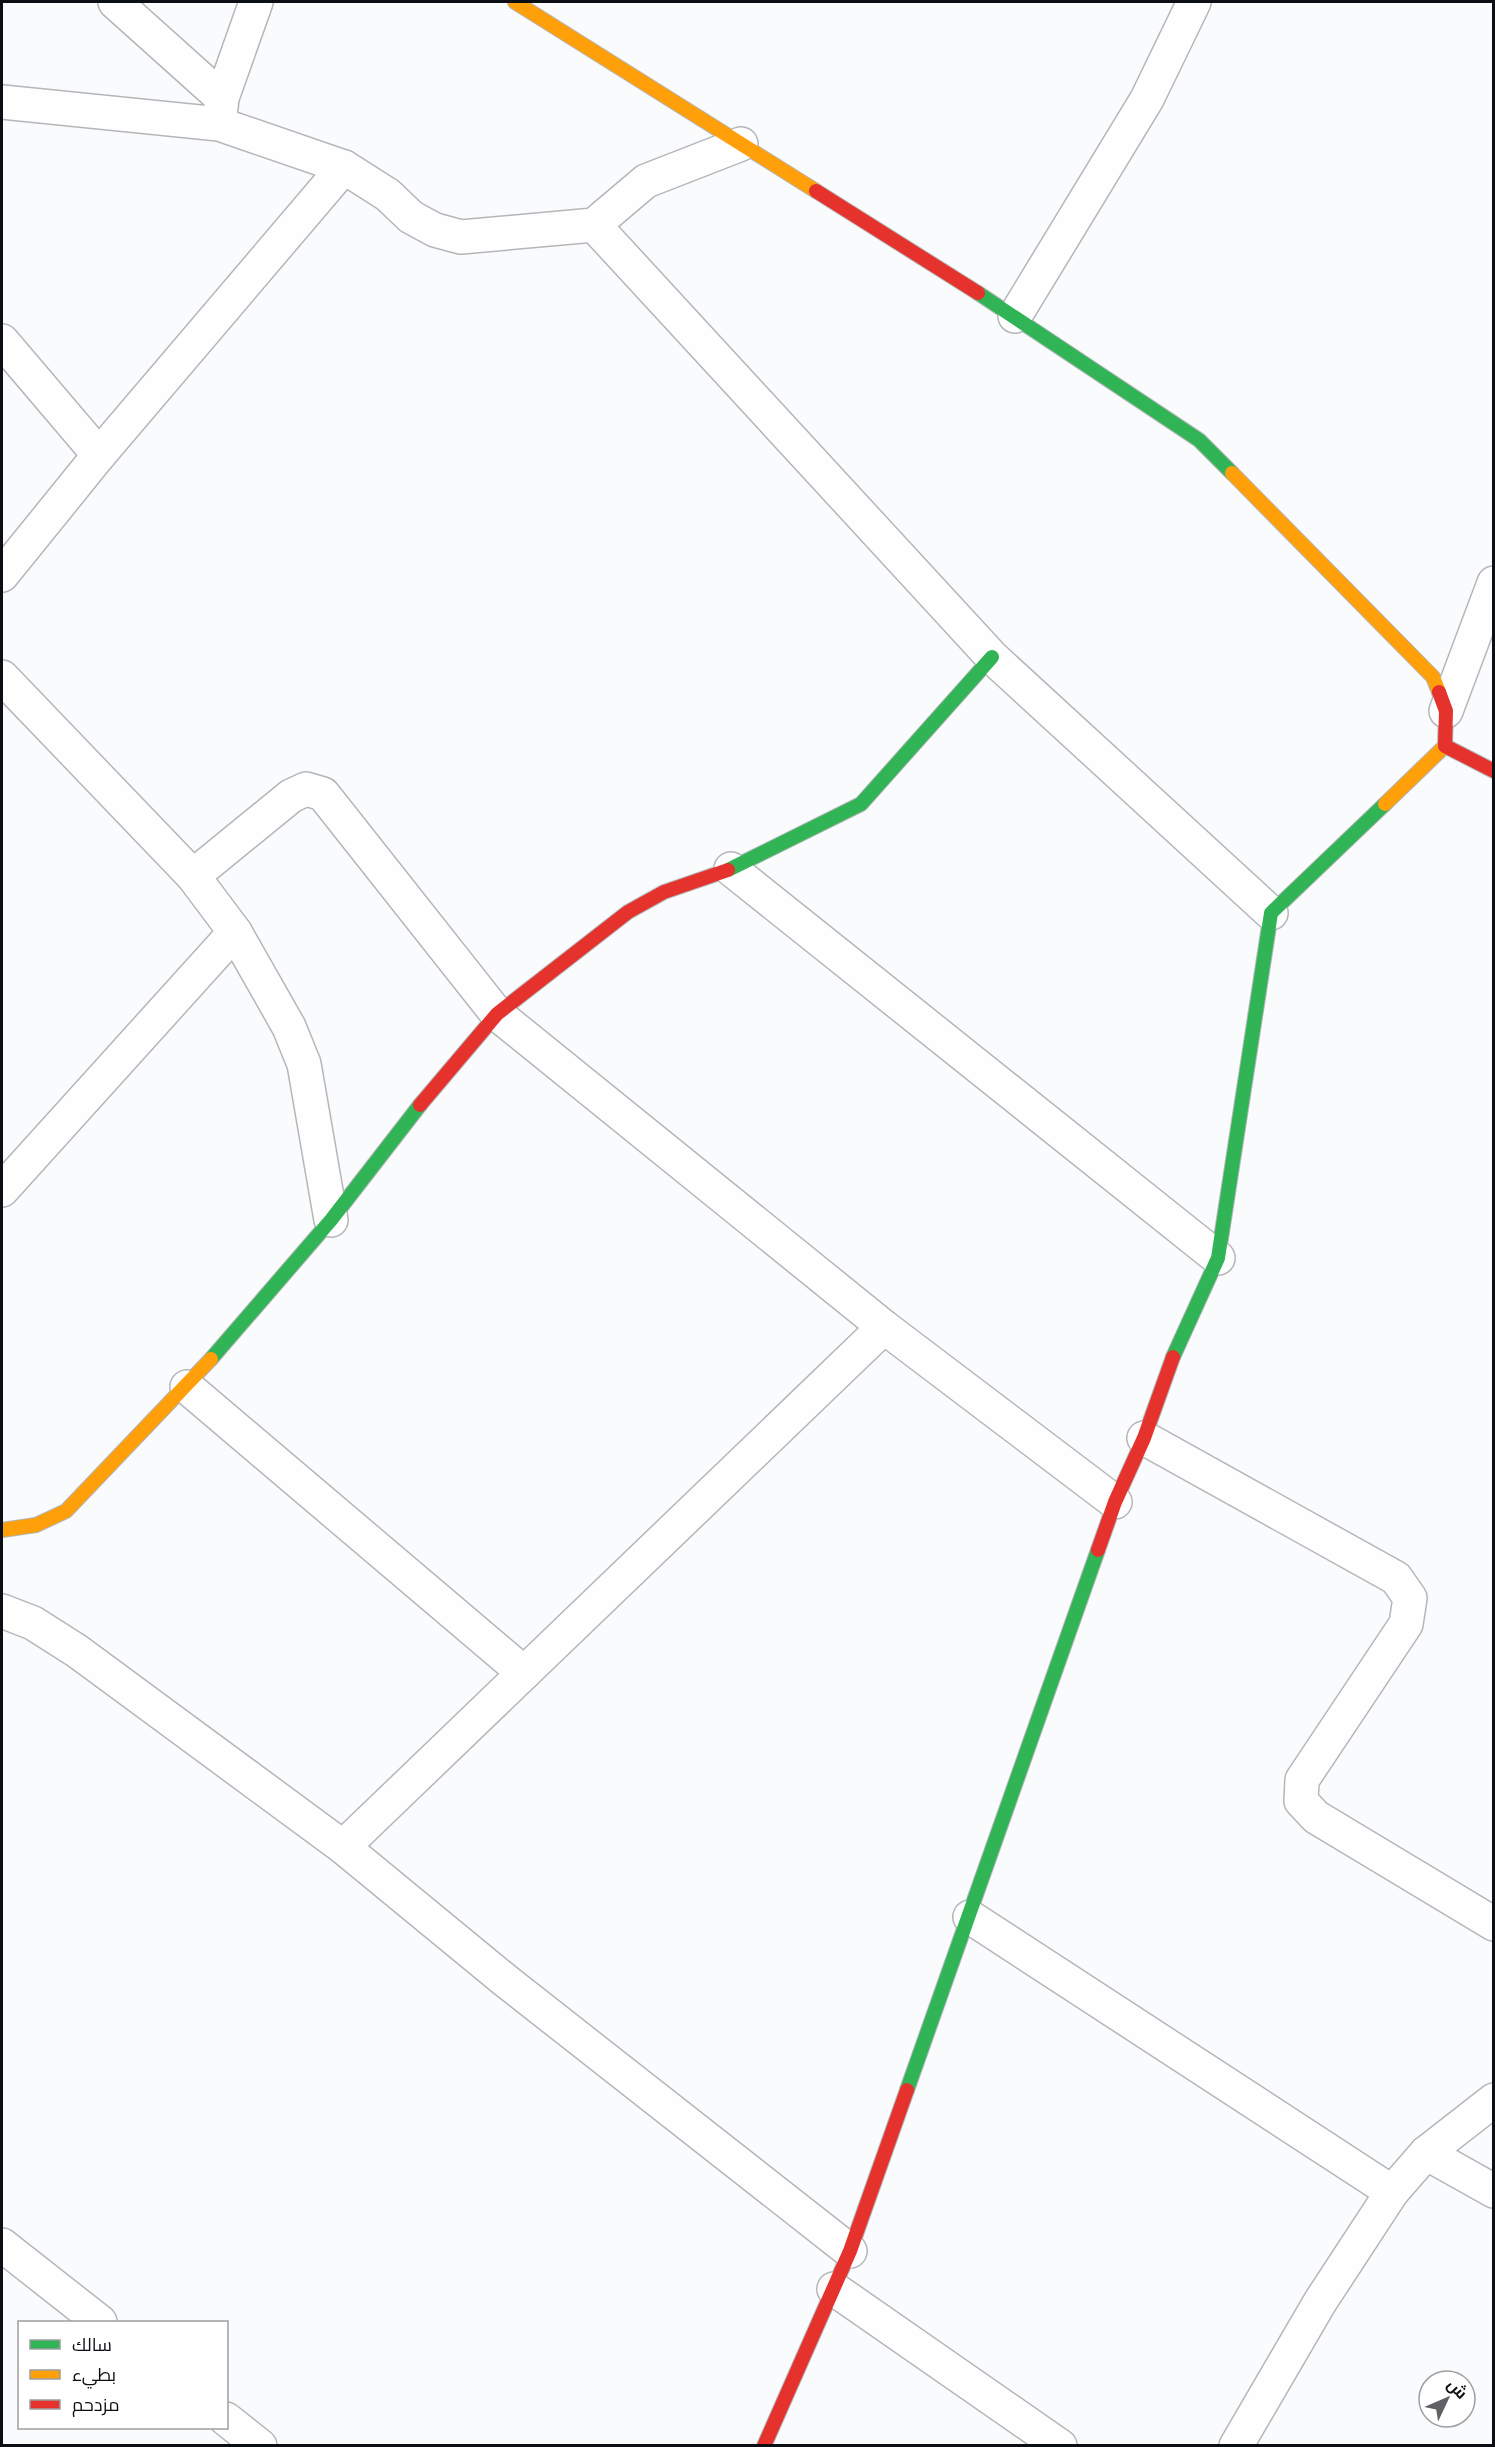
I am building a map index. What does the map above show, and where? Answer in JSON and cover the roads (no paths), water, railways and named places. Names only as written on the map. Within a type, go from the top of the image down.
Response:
[{"type":"street","points":[[115,2],[221,111],[344,167],[388,195],[411,218],[435,230],[461,237],[594,225],[646,181],[741,144]]},
{"type":"street","points":[[221,111],[256,2]]},
{"type":"street","points":[[515,2],[1015,316],[1199,440],[1433,677],[1446,711]]},
{"type":"street","points":[[1015,316],[1147,99],[1194,2]]},
{"type":"street","points":[[2,102],[221,111]]},
{"type":"street","points":[[2,575],[99,455],[344,167]]},
{"type":"street","points":[[594,225],[992,657],[1271,913]]},
{"type":"street","points":[[2,341],[99,455]]},
{"type":"street","points":[[764,2445],[850,2251],[1115,1502],[1144,1438],[1175,1350],[1218,1258],[1271,913],[1445,746],[1446,711],[1494,583]]},
{"type":"street","points":[[2,1530],[36,1525],[66,1511],[187,1387],[331,1220],[411,1115],[497,1014],[628,912],[664,892],[731,869],[861,804],[992,657]]},
{"type":"street","points":[[2,677],[193,876],[235,932],[289,1027],[304,1064],[331,1220]]},
{"type":"street","points":[[1445,746],[1494,771]]},
{"type":"street","points":[[193,876],[291,796],[306,789],[323,794],[497,1014],[884,1327],[1115,1502]]},
{"type":"street","points":[[731,869],[1218,1258]]},
{"type":"street","points":[[2,1190],[235,932]]},
{"type":"street","points":[[344,1847],[884,1327]]},
{"type":"street","points":[[187,1387],[524,1674]]},
{"type":"street","points":[[1144,1438],[1396,1578],[1401,1584],[1410,1598],[1406,1624],[1302,1780],[1301,1801],[1316,1817],[1494,1924]]},
{"type":"street","points":[[2,1611],[33,1623],[77,1651],[344,1847],[506,1981],[850,2251]]},
{"type":"street","points":[[970,1917],[1392,2192]]},
{"type":"street","points":[[1236,2445],[1320,2302],[1392,2192],[1425,2153],[1494,2100]]},
{"type":"street","points":[[1425,2153],[1494,2191]]},
{"type":"street","points":[[2,2245],[99,2321]]},
{"type":"street","points":[[834,2289],[1060,2445]]},
{"type":"street","points":[[228,2421],[260,2445]]}]
